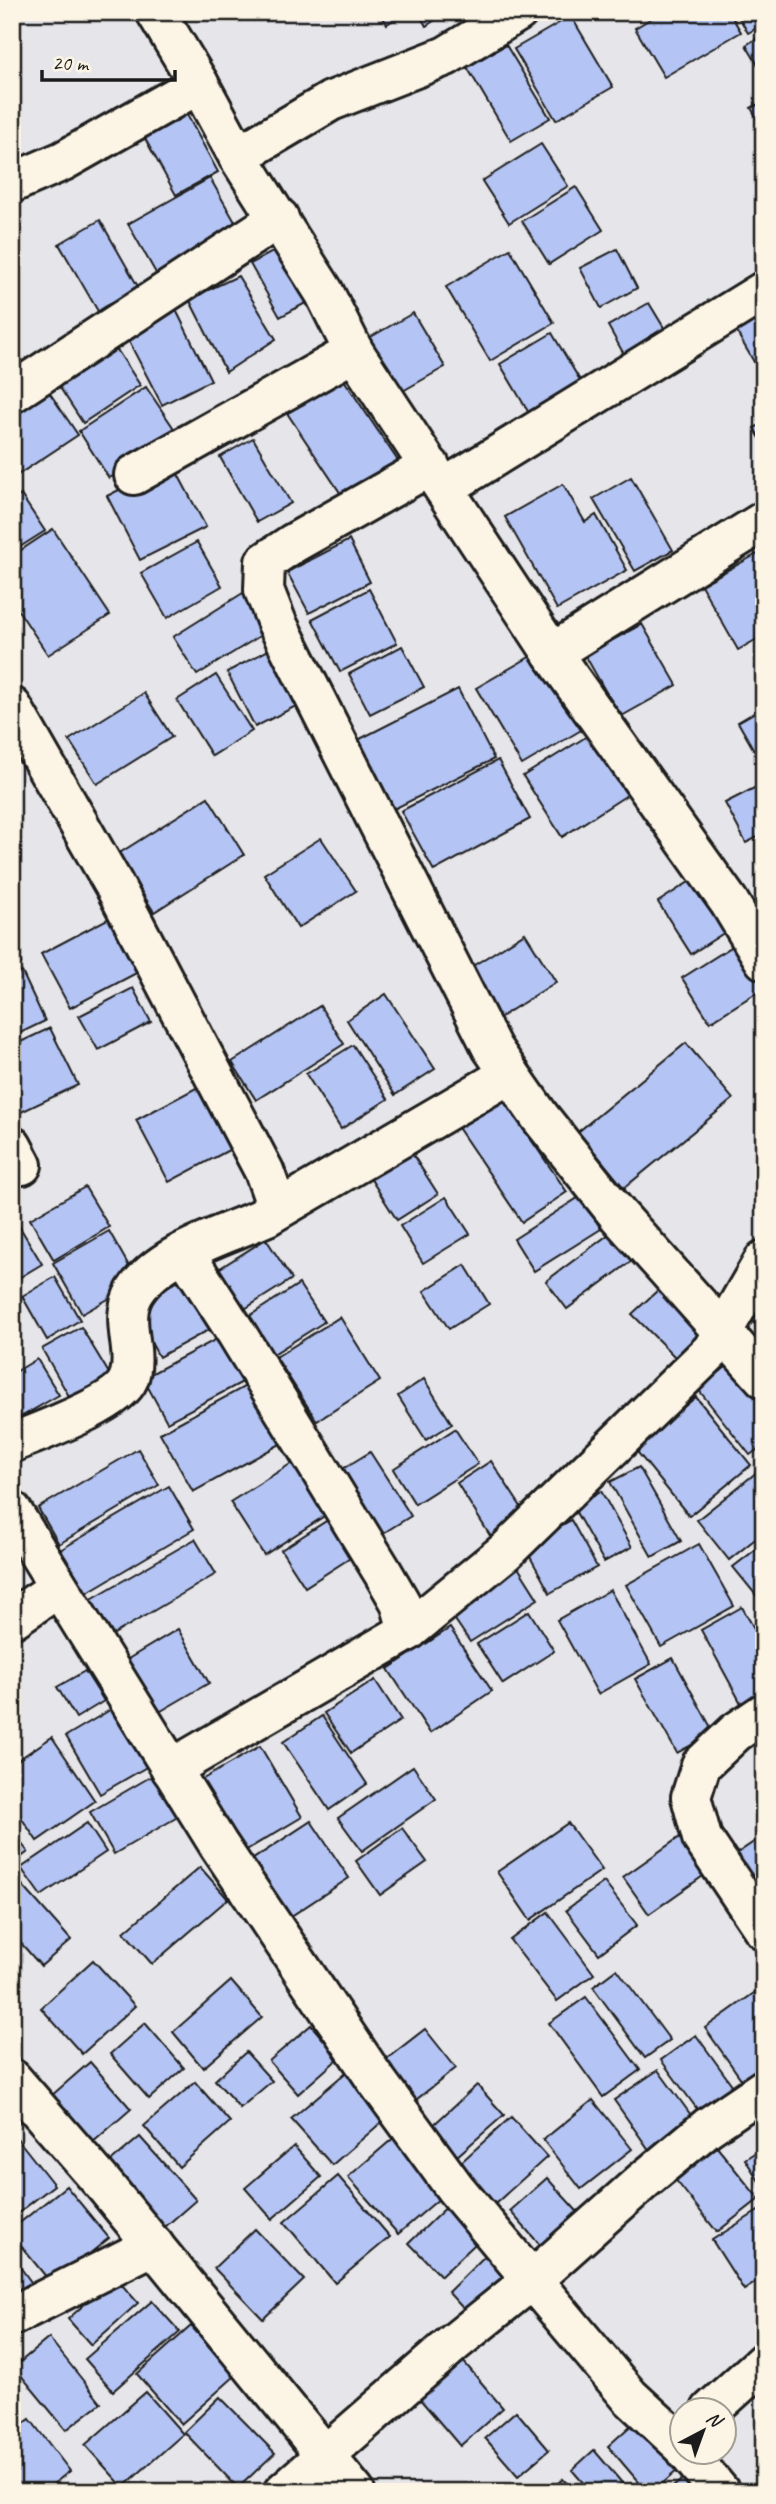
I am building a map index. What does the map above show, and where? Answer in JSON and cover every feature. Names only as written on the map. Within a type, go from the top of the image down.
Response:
[{"type":"street","points":[[156,12],[238,156],[324,292],[354,352],[552,653],[729,902],[764,960]]},
{"type":"street","points":[[238,156],[331,101],[446,56],[518,12]]},
{"type":"street","points":[[12,183],[63,160],[199,84]]},
{"type":"street","points":[[12,394],[279,218]]},
{"type":"street","points":[[764,291],[437,477],[292,544],[265,562],[264,590],[276,623],[318,709],[492,1048],[540,1117],[618,1215],[764,1378]]},
{"type":"street","points":[[134,475],[354,352]]},
{"type":"street","points":[[552,653],[762,527]]},
{"type":"street","points":[[12,707],[114,885],[264,1171],[274,1199],[267,1216]]},
{"type":"street","points":[[12,1443],[112,1399],[127,1382],[132,1361],[127,1312],[134,1293],[149,1273],[184,1252],[267,1216],[510,1074]]},
{"type":"street","points":[[184,1252],[382,1571],[400,1602],[408,1631]]},
{"type":"street","points":[[171,1769],[408,1631],[506,1551],[712,1350],[764,1260]]},
{"type":"street","points":[[12,1511],[171,1769],[374,2077],[455,2188],[630,2397],[668,2431]]},
{"type":"street","points":[[12,1619],[58,1588]]},
{"type":"street","points":[[764,1713],[736,1732],[701,1765],[691,1797],[702,1838],[764,1930]]},
{"type":"street","points":[[12,2080],[154,2245],[355,2492]]},
{"type":"street","points":[[283,2492],[465,2334],[533,2280],[643,2181],[708,2127],[764,2089]]},
{"type":"street","points":[[12,2316],[154,2245]]},
{"type":"street","points":[[726,2396],[764,2362]]},
{"type":"street","points":[[699,2466],[720,2492]]},
{"type":"building","points":[[379,12],[405,12],[387,24]]},
{"type":"building","points":[[418,12],[447,12],[426,26]]},
{"type":"building","points":[[662,12],[729,12],[741,32],[664,77],[635,28]]},
{"type":"building","points":[[736,12],[764,12],[764,24],[748,33]]},
{"type":"building","points":[[571,16],[613,87],[556,120],[514,49]]},
{"type":"building","points":[[764,34],[764,75],[746,45]]},
{"type":"building","points":[[506,45],[550,118],[511,141],[467,67]]},
{"type":"building","points":[[764,101],[764,130],[751,108]]},
{"type":"building","points":[[185,111],[218,172],[176,195],[143,135]]},
{"type":"building","points":[[541,144],[568,186],[509,223],[482,181]]},
{"type":"building","points":[[210,178],[239,229],[157,275],[128,224]]},
{"type":"building","points":[[576,187],[603,230],[549,264],[522,221]]},
{"type":"building","points":[[100,220],[140,290],[99,313],[59,244]]},
{"type":"building","points":[[284,246],[313,299],[280,317],[250,264]]},
{"type":"building","points":[[510,249],[554,323],[490,361],[446,287]]},
{"type":"building","points":[[617,249],[637,288],[601,308],[580,268]]},
{"type":"building","points":[[238,276],[276,339],[226,372],[189,299]]},
{"type":"building","points":[[764,299],[764,379],[729,319]]},
{"type":"building","points":[[649,303],[672,341],[630,365],[608,326]]},
{"type":"building","points":[[176,310],[211,380],[162,405],[126,336]]},
{"type":"building","points":[[413,313],[445,367],[401,392],[369,338]]},
{"type":"building","points":[[552,333],[588,394],[536,425],[500,364]]},
{"type":"building","points":[[112,342],[140,385],[83,423],[55,380]]},
{"type":"building","points":[[342,377],[402,467],[347,503],[287,413]]},
{"type":"building","points":[[45,386],[78,435],[16,476],[12,470],[12,408]]},
{"type":"building","points":[[146,387],[177,433],[109,478],[79,431]]},
{"type":"building","points":[[764,423],[764,445],[754,428]]},
{"type":"building","points":[[253,438],[291,503],[257,522],[220,457]]},
{"type":"building","points":[[172,463],[206,527],[140,560],[107,496]]},
{"type":"building","points":[[631,477],[673,550],[635,571],[593,499]]},
{"type":"building","points":[[563,484],[585,522],[596,515],[627,570],[557,609],[505,517]]},
{"type":"building","points":[[21,495],[45,531],[12,552],[12,500]]},
{"type":"building","points":[[53,529],[110,615],[48,655],[12,601],[12,556]]},
{"type":"building","points":[[349,540],[370,582],[309,613],[287,572]]},
{"type":"building","points":[[197,542],[222,586],[167,618],[141,573]]},
{"type":"building","points":[[757,554],[764,566],[764,635],[738,650],[701,585]]},
{"type":"building","points":[[369,589],[397,643],[340,672],[312,619]]},
{"type":"building","points":[[246,591],[271,629],[197,675],[173,637]]},
{"type":"building","points":[[642,624],[677,685],[620,717],[585,655]]},
{"type":"building","points":[[402,646],[424,687],[370,714],[349,674]]},
{"type":"building","points":[[274,647],[302,703],[255,727],[227,672]]},
{"type":"building","points":[[538,652],[583,729],[522,765],[476,688]]},
{"type":"building","points":[[216,675],[252,731],[212,756],[177,700]]},
{"type":"building","points":[[458,689],[494,759],[392,810],[356,741]]},
{"type":"building","points":[[144,693],[172,737],[97,784],[69,740]]},
{"type":"building","points":[[764,707],[764,757],[759,759],[738,722]]},
{"type":"building","points":[[589,735],[627,795],[562,837],[523,776]]},
{"type":"building","points":[[498,760],[530,819],[434,871],[401,811]]},
{"type":"building","points":[[764,783],[764,834],[746,843],[725,803]]},
{"type":"building","points":[[208,797],[244,855],[154,912],[118,854]]},
{"type":"building","points":[[321,838],[356,891],[298,928],[264,874]]},
{"type":"building","points":[[700,875],[733,927],[691,954],[658,902]]},
{"type":"building","points":[[764,895],[764,917],[754,901]]},
{"type":"building","points":[[115,915],[144,969],[70,1008],[41,954]]},
{"type":"building","points":[[525,933],[556,982],[499,1018],[468,969]]},
{"type":"building","points":[[12,944],[21,963],[12,968]]},
{"type":"building","points":[[736,944],[764,988],[710,1022],[682,978]]},
{"type":"building","points":[[22,972],[45,1021],[12,1037],[12,977]]},
{"type":"building","points":[[133,988],[151,1022],[98,1050],[79,1016]]},
{"type":"building","points":[[386,994],[435,1069],[395,1095],[347,1020]]},
{"type":"building","points":[[320,1006],[344,1044],[256,1100],[232,1062]]},
{"type":"building","points":[[50,1028],[78,1085],[17,1114],[12,1104],[12,1046]]},
{"type":"building","points":[[686,1043],[733,1099],[624,1188],[578,1132]]},
{"type":"building","points":[[353,1045],[388,1099],[341,1129],[306,1074]]},
{"type":"building","points":[[211,1080],[244,1142],[169,1182],[136,1120]]},
{"type":"building","points":[[501,1096],[567,1192],[522,1222],[457,1126]]},
{"type":"building","points":[[406,1144],[438,1194],[397,1220],[365,1170]]},
{"type":"building","points":[[85,1187],[109,1227],[54,1260],[30,1219]]},
{"type":"building","points":[[581,1196],[601,1229],[534,1271],[514,1239]]},
{"type":"building","points":[[446,1197],[470,1234],[423,1263],[400,1226]]},
{"type":"building","points":[[18,1224],[42,1264],[12,1282],[12,1227]]},
{"type":"building","points":[[109,1231],[138,1282],[82,1314],[53,1263]]},
{"type":"building","points":[[612,1232],[633,1260],[567,1309],[546,1281]]},
{"type":"building","points":[[266,1239],[292,1279],[243,1310],[217,1270]]},
{"type":"building","points":[[465,1265],[489,1304],[449,1329],[424,1291]]},
{"type":"building","points":[[189,1275],[216,1326],[159,1357],[131,1306]]},
{"type":"building","points":[[55,1277],[80,1320],[47,1340],[22,1296]]},
{"type":"building","points":[[299,1284],[324,1322],[267,1358],[243,1320]]},
{"type":"building","points":[[658,1290],[710,1341],[684,1366],[632,1314]]},
{"type":"building","points":[[764,1291],[764,1335],[742,1307]]},
{"type":"building","points":[[340,1317],[380,1381],[317,1421],[276,1357]]},
{"type":"building","points":[[81,1327],[110,1375],[70,1398],[42,1349]]},
{"type":"building","points":[[228,1333],[252,1377],[167,1422],[143,1378]]},
{"type":"building","points":[[740,1356],[764,1387],[764,1445],[750,1455],[698,1389]]},
{"type":"building","points":[[37,1359],[59,1395],[12,1422],[12,1374]]},
{"type":"building","points":[[424,1379],[452,1424],[426,1440],[398,1396]]},
{"type":"building","points":[[251,1383],[284,1442],[193,1492],[160,1433]]},
{"type":"building","points":[[696,1397],[751,1465],[689,1516],[634,1448]]},
{"type":"building","points":[[455,1429],[478,1464],[415,1504],[393,1469]]},
{"type":"building","points":[[138,1449],[159,1485],[59,1544],[38,1508]]},
{"type":"building","points":[[370,1452],[411,1516],[377,1537],[336,1473]]},
{"type":"building","points":[[491,1461],[531,1522],[496,1545],[457,1483]]},
{"type":"building","points":[[292,1463],[326,1515],[264,1555],[230,1502]]},
{"type":"building","points":[[639,1467],[681,1541],[652,1557],[610,1482]]},
{"type":"building","points":[[762,1468],[764,1532],[729,1560],[697,1520]]},
{"type":"building","points":[[169,1486],[194,1529],[86,1593],[60,1550]]},
{"type":"building","points":[[601,1491],[632,1547],[604,1562],[573,1507]]},
{"type":"building","points":[[331,1518],[355,1555],[305,1587],[281,1550]]},
{"type":"building","points":[[571,1520],[597,1567],[550,1593],[524,1546]]},
{"type":"building","points":[[195,1539],[216,1574],[109,1637],[88,1601]]},
{"type":"building","points":[[764,1543],[764,1605],[733,1567]]},
{"type":"building","points":[[699,1544],[734,1606],[661,1647],[626,1585]]},
{"type":"building","points":[[514,1561],[538,1599],[470,1642],[445,1605]]},
{"type":"building","points":[[610,1590],[651,1664],[598,1694],[557,1620]]},
{"type":"building","points":[[742,1607],[764,1646],[764,1692],[742,1705],[701,1630]]},
{"type":"building","points":[[529,1611],[554,1651],[503,1684],[477,1644]]},
{"type":"building","points":[[450,1628],[492,1691],[430,1733],[388,1669]]},
{"type":"building","points":[[178,1629],[209,1683],[149,1718],[118,1665]]},
{"type":"building","points":[[673,1658],[714,1733],[677,1753],[635,1679]]},
{"type":"building","points":[[85,1671],[104,1701],[76,1718],[57,1687]]},
{"type":"building","points":[[375,1680],[401,1720],[351,1753],[324,1713]]},
{"type":"building","points":[[115,1707],[150,1765],[100,1794],[66,1736]]},
{"type":"building","points":[[322,1716],[367,1784],[329,1810],[283,1742]]},
{"type":"building","points":[[52,1737],[95,1801],[37,1841],[12,1804],[12,1764]]},
{"type":"building","points":[[260,1746],[302,1817],[233,1858],[191,1786]]},
{"type":"building","points":[[413,1766],[436,1799],[362,1851],[338,1818]]},
{"type":"building","points":[[157,1773],[181,1815],[114,1854],[90,1812]]},
{"type":"building","points":[[311,1821],[349,1878],[282,1922],[244,1865]]},
{"type":"building","points":[[87,1823],[106,1852],[41,1896],[21,1868]]},
{"type":"building","points":[[568,1823],[602,1870],[530,1920],[497,1872]]},
{"type":"building","points":[[402,1828],[427,1862],[380,1895],[356,1861]]},
{"type":"building","points":[[12,1831],[28,1852],[12,1864]]},
{"type":"building","points":[[687,1832],[713,1869],[649,1914],[623,1877]]},
{"type":"building","points":[[764,1835],[764,1896],[736,1854]]},
{"type":"building","points":[[200,1867],[228,1899],[152,1964],[124,1932]]},
{"type":"building","points":[[16,1878],[71,1940],[41,1966],[12,1933],[12,1882]]},
{"type":"building","points":[[604,1882],[637,1925],[599,1954],[566,1910]]},
{"type":"building","points":[[548,1912],[594,1974],[557,2001],[510,1940]]},
{"type":"building","points":[[93,1960],[135,2006],[82,2054],[41,2008]]},
{"type":"building","points":[[617,1969],[670,2040],[645,2058],[593,1987]]},
{"type":"building","points":[[231,1981],[262,2017],[203,2068],[173,2032]]},
{"type":"building","points":[[764,1986],[764,2069],[744,2083],[705,2028]]},
{"type":"building","points":[[586,1997],[640,2070],[603,2097],[549,2023]]},
{"type":"building","points":[[145,2023],[184,2068],[149,2099],[110,2054]]},
{"type":"building","points":[[311,2025],[339,2058],[298,2094],[269,2061]]},
{"type":"building","points":[[425,2029],[456,2068],[412,2103],[380,2064]]},
{"type":"building","points":[[696,2035],[735,2089],[700,2113],[661,2060]]},
{"type":"building","points":[[246,2052],[272,2081],[240,2108],[215,2080]]},
{"type":"building","points":[[90,2062],[131,2109],[92,2143],[51,2096]]},
{"type":"building","points":[[350,2069],[390,2115],[332,2165],[291,2119]]},
{"type":"building","points":[[658,2070],[696,2122],[652,2154],[614,2100]]},
{"type":"building","points":[[195,2082],[230,2122],[179,2167],[144,2126]]},
{"type":"building","points":[[477,2085],[504,2115],[456,2157],[430,2128]]},
{"type":"building","points":[[593,2100],[632,2149],[581,2189],[543,2140]]},
{"type":"building","points":[[12,2109],[21,2121],[12,2128]]},
{"type":"building","points":[[511,2117],[547,2157],[495,2204],[459,2164]]},
{"type":"building","points":[[397,2135],[447,2192],[398,2234],[348,2177]]},
{"type":"building","points":[[16,2137],[54,2185],[12,2218],[12,2140]]},
{"type":"building","points":[[140,2137],[196,2200],[158,2233],[102,2169]]},
{"type":"building","points":[[294,2146],[321,2177],[272,2219],[245,2188]]},
{"type":"building","points":[[717,2147],[759,2199],[717,2232],[675,2179]]},
{"type":"building","points":[[764,2147],[764,2189],[745,2159]]},
{"type":"building","points":[[338,2176],[390,2237],[335,2283],[284,2222]]},
{"type":"building","points":[[547,2178],[585,2220],[548,2254],[510,2211]]},
{"type":"building","points":[[66,2186],[109,2238],[52,2284],[12,2235],[12,2229]]},
{"type":"building","points":[[457,2197],[489,2231],[441,2276],[409,2243]]},
{"type":"building","points":[[763,2208],[764,2277],[744,2290],[712,2240]]},
{"type":"building","points":[[255,2229],[304,2280],[263,2319],[214,2268]]},
{"type":"building","points":[[495,2246],[520,2272],[472,2318],[448,2292]]},
{"type":"building","points":[[12,2256],[31,2282],[12,2296]]},
{"type":"building","points":[[115,2277],[138,2303],[91,2345],[68,2319]]},
{"type":"building","points":[[152,2301],[180,2332],[113,2391],[85,2359]]},
{"type":"building","points":[[191,2326],[235,2376],[181,2424],[137,2374]]},
{"type":"building","points":[[49,2338],[101,2403],[66,2430],[14,2367]]},
{"type":"building","points":[[463,2361],[503,2408],[460,2446],[419,2398]]},
{"type":"building","points":[[146,2392],[183,2434],[123,2487],[85,2445]]},
{"type":"building","points":[[220,2397],[275,2453],[238,2488],[184,2432]]},
{"type":"building","points":[[516,2411],[549,2450],[518,2476],[485,2438]]},
{"type":"building","points":[[30,2419],[70,2471],[43,2492],[13,2492],[12,2432]]},
{"type":"building","points":[[637,2420],[668,2456],[668,2466],[676,2466],[679,2469],[653,2492],[647,2492],[608,2446]]},
{"type":"building","points":[[594,2450],[628,2490],[626,2492],[591,2492],[572,2470]]},
{"type":"building","points":[[685,2477],[698,2492],[667,2492]]},
{"type":"building","points":[[563,2479],[574,2492],[547,2492]]}]
